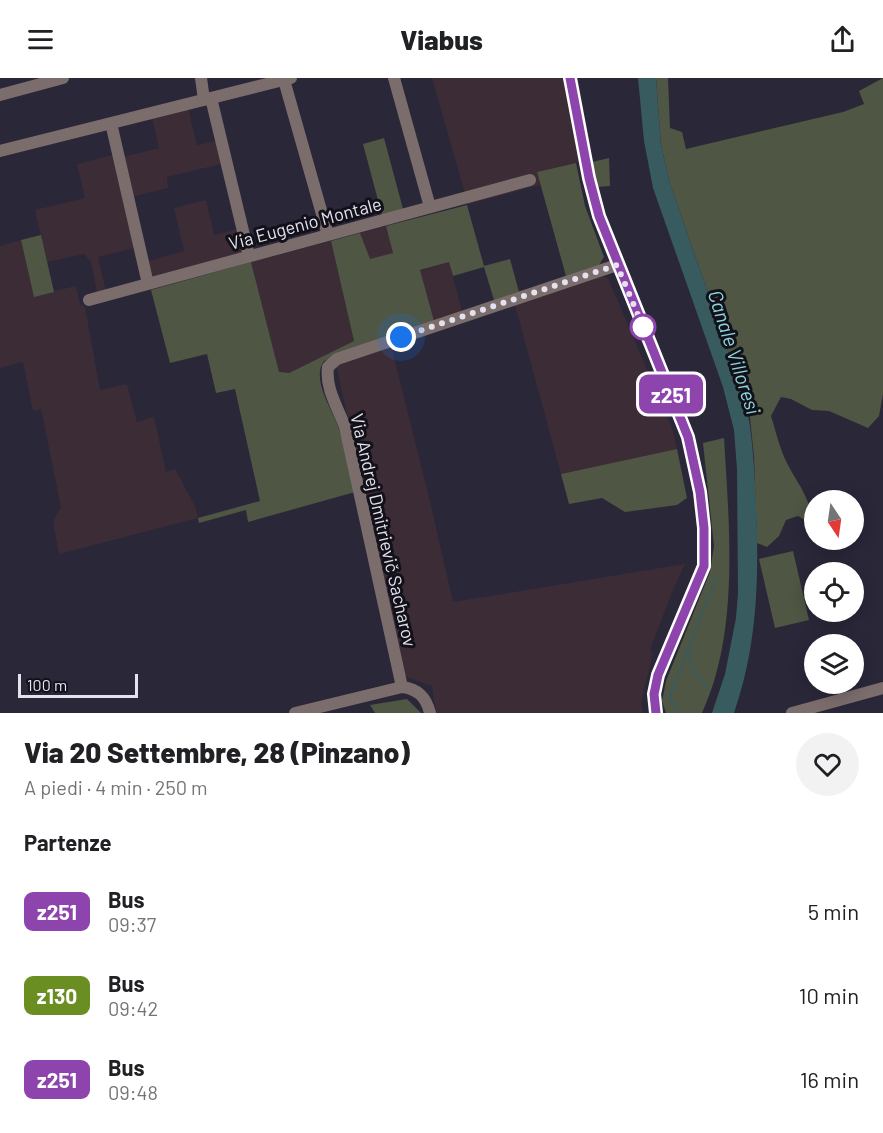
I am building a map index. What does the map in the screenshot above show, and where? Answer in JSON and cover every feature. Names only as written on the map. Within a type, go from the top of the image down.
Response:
[{"type":"street","points":[[0,95],[63,78]]},
{"type":"street","points":[[201,78],[249,256]]},
{"type":"street","points":[[394,78],[430,207]]},
{"type":"street","points":[[570,78],[594,198],[617,265],[691,444],[700,492],[704,528],[704,566],[658,675],[654,694],[656,713]]},
{"type":"street","points":[[0,151],[288,79],[328,235]]},
{"type":"street","points":[[111,123],[148,284]]},
{"type":"street","name":"Via Eugenio Montale","points":[[89,300],[530,180]]},
{"type":"street","name":"Via Andrej Dmitrievič Sacharov","points":[[402,687],[345,427],[332,397],[328,367],[337,359],[617,265]]},
{"type":"street","points":[[295,713],[402,687],[418,692],[424,697],[430,713]]},
{"type":"street","points":[[792,713],[883,688]]},
{"type":"shaded area","points":[[432,78],[567,78],[583,161],[537,172],[540,185],[468,204]]},
{"type":"shaded area","name":"Canale Villoresi","points":[[638,78],[656,78],[661,145],[670,184],[745,399],[750,425],[756,504],[757,584],[748,661],[734,713],[712,713],[725,674],[736,618],[738,593],[737,469],[734,430],[723,387],[653,188],[644,141]]},
{"type":"shaded area","points":[[656,78],[668,78],[670,128],[682,132],[686,149],[843,112],[864,104],[859,91],[883,78],[883,394],[879,416],[868,428],[829,411],[812,410],[791,399],[781,397],[771,416],[788,465],[804,493],[804,519],[798,516],[786,520],[779,536],[767,547],[757,543],[754,457],[750,418],[745,399],[670,184],[661,145]]},
{"type":"shaded area","points":[[187,104],[197,145],[220,140],[225,163],[167,177],[168,188],[127,198],[138,247],[98,257],[108,301],[99,303],[91,262],[84,254],[47,262],[35,210],[85,198],[77,164],[117,154],[119,158],[159,148],[151,113]]},
{"type":"shaded area","points":[[384,138],[403,209],[382,215],[363,144]]},
{"type":"shaded area","points":[[609,158],[610,186],[597,187],[592,162]]},
{"type":"shaded area","points":[[576,163],[585,206],[604,257],[599,265],[566,276],[537,172]]},
{"type":"shaded area","points":[[206,200],[214,235],[241,228],[249,262],[151,290],[145,262],[184,251],[174,208]]},
{"type":"shaded area","points":[[467,205],[484,266],[510,259],[519,292],[494,300],[484,267],[453,276],[449,262],[420,270],[434,321],[356,347],[324,361],[320,369],[322,387],[340,432],[355,492],[248,522],[246,510],[199,523],[198,518],[260,501],[235,389],[216,393],[207,354],[170,363],[151,290],[251,262],[279,372],[289,373],[354,341],[331,241],[360,233],[370,259],[393,253],[386,226]]},
{"type":"shaded area","points":[[386,226],[393,253],[369,260],[360,233]]},
{"type":"shaded area","points":[[41,235],[54,292],[34,297],[21,240]]},
{"type":"shaded area","points":[[21,240],[34,296],[76,286],[80,304],[85,307],[100,390],[127,384],[137,422],[154,417],[166,472],[175,469],[195,506],[198,518],[59,554],[53,521],[61,507],[41,409],[33,411],[23,362],[0,368],[0,246]]},
{"type":"shaded area","points":[[331,241],[354,341],[289,373],[279,373],[251,262]]},
{"type":"shaded area","points":[[449,262],[462,311],[434,321],[420,271]]},
{"type":"shaded area","points":[[601,276],[608,278],[672,428],[677,449],[561,474],[515,305]]},
{"type":"shaded area","points":[[391,345],[453,602],[685,564],[650,650],[653,653],[641,703],[643,713],[436,713],[432,686],[404,676],[336,364]]},
{"type":"shaded area","points":[[724,438],[729,577],[722,648],[714,681],[702,713],[666,713],[662,701],[666,681],[710,572],[714,546],[703,443]]},
{"type":"shaded area","points":[[677,449],[687,498],[677,505],[625,512],[602,498],[569,504],[561,474]]},
{"type":"shaded area","points":[[793,551],[804,598],[804,621],[775,628],[759,559]]},
{"type":"shaded area","points":[[407,699],[421,713],[375,713],[370,705]]},
{"type":"waterway","points":[[708,689],[692,667],[688,650],[716,578]]},
{"type":"waterway","points":[[677,713],[670,696],[687,652]]},
{"type":"bus line","name":"z251","points":[[570,78],[589,178],[599,216],[691,444],[700,492],[704,528],[704,566],[658,675],[654,694],[656,713]]},
{"type":"route","points":[[401,337],[617,265],[643,327]]}]
